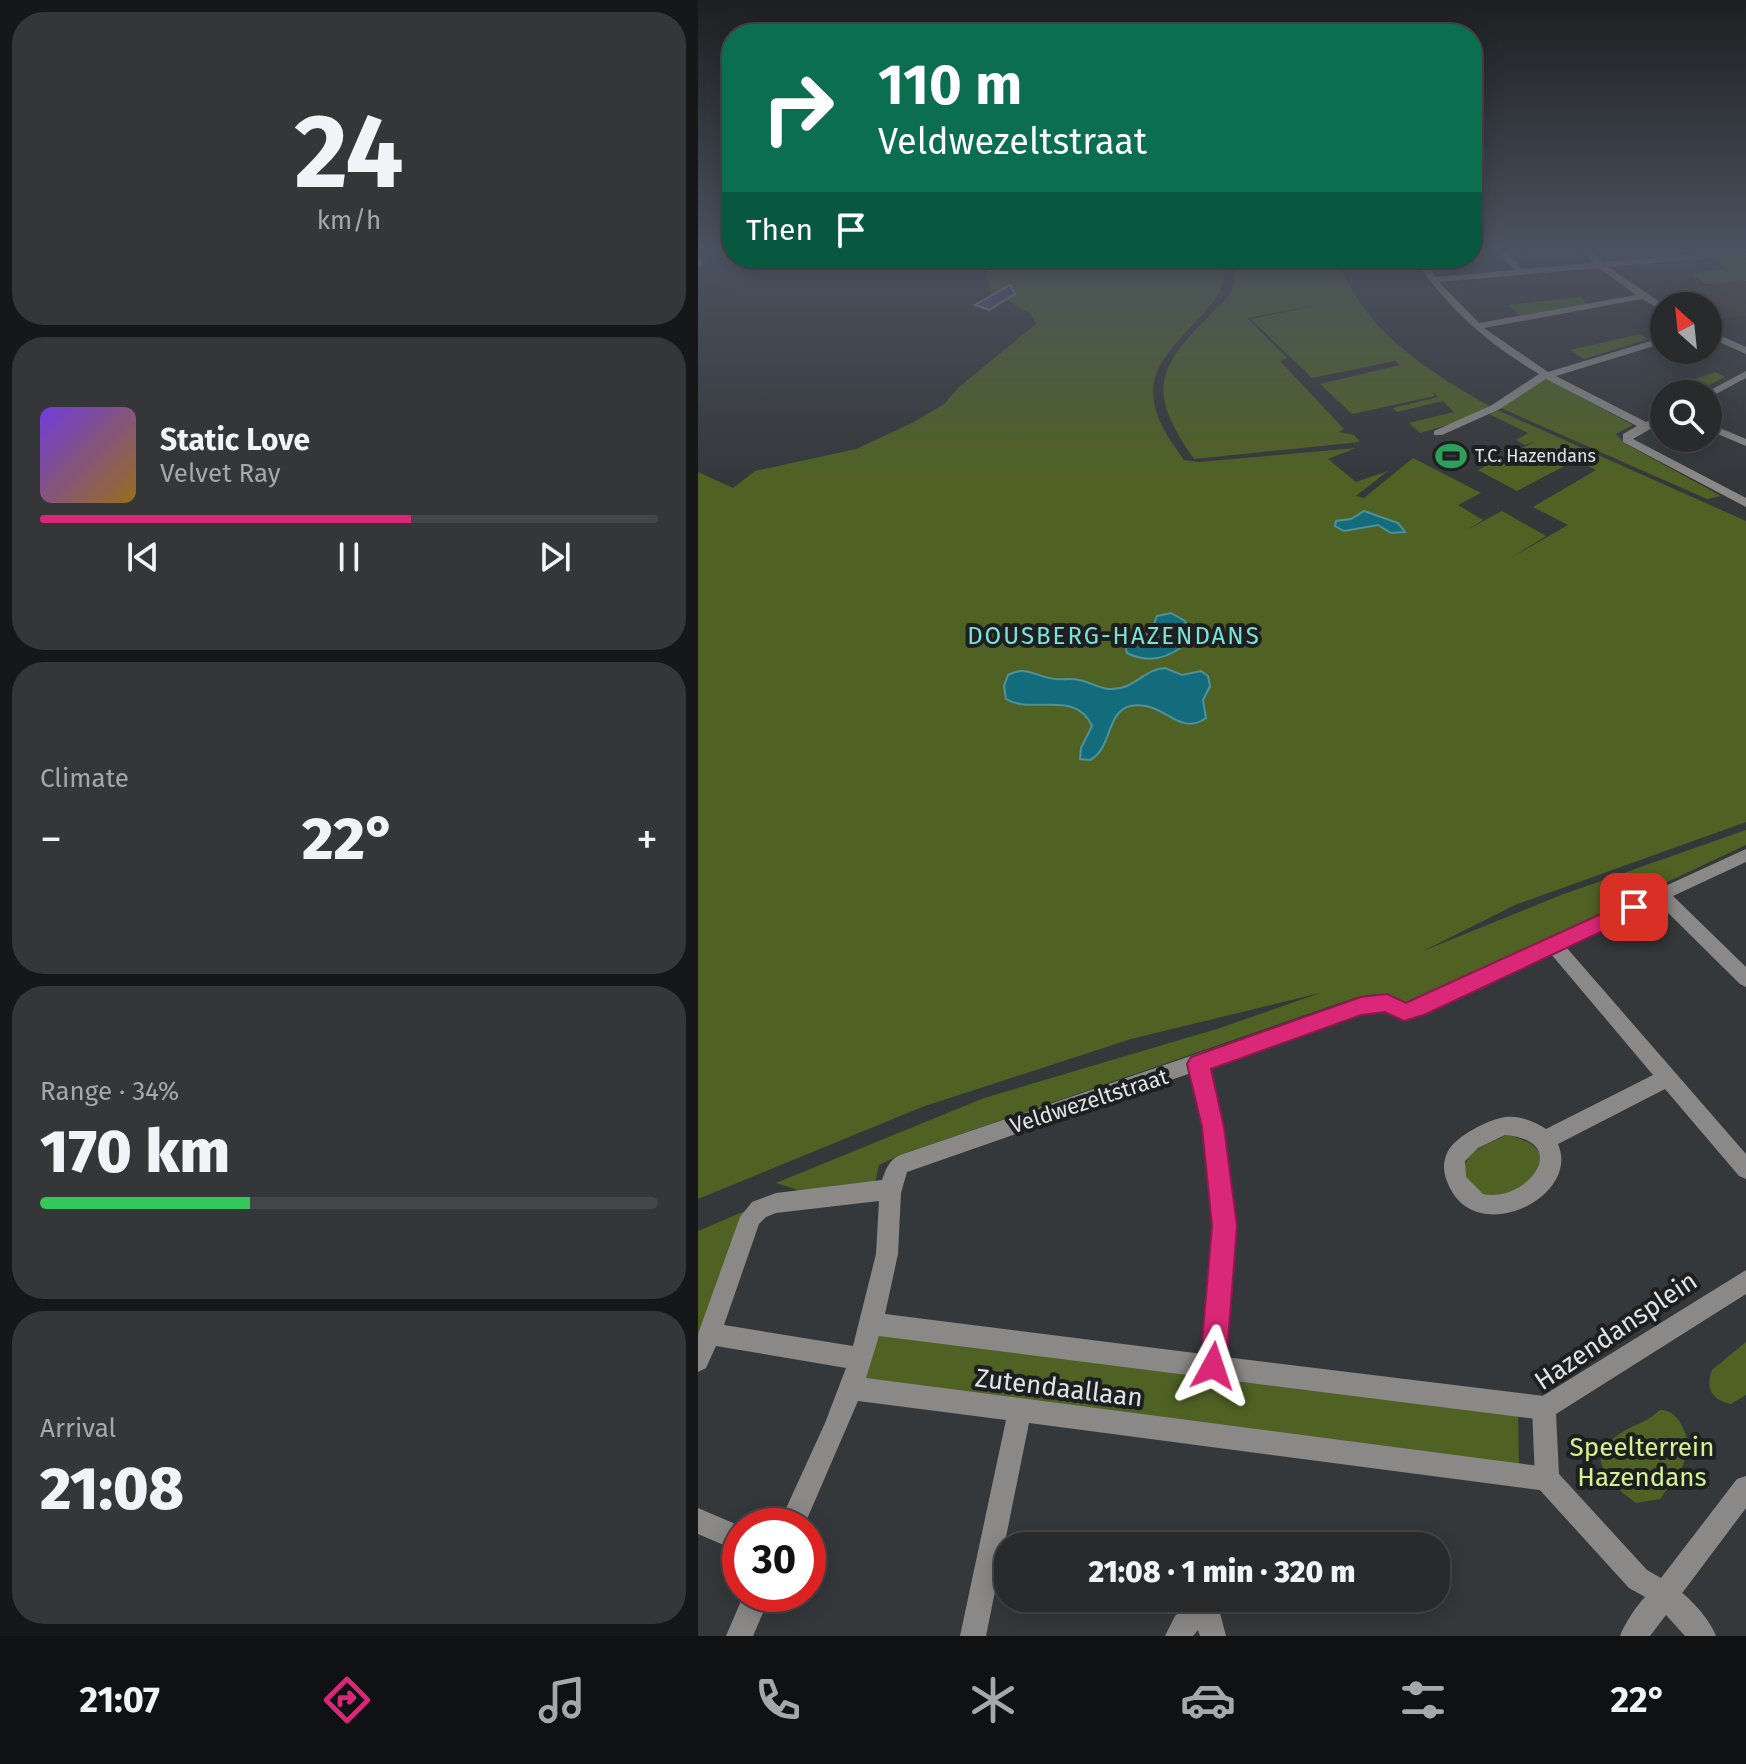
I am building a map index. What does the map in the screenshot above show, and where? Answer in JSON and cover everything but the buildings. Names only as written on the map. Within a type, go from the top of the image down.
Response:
[{"type":"street","points":[[1478,326],[1544,376],[1645,426]]},
{"type":"street","points":[[1722,340],[1746,351]]},
{"type":"street","points":[[1438,433],[1496,407],[1544,376],[1650,344]]},
{"type":"street","points":[[1722,387],[1746,374]]},
{"type":"street","points":[[1732,382],[1746,388]]},
{"type":"street","points":[[1650,424],[1627,436],[1629,442],[1746,503]]},
{"type":"street","points":[[1722,432],[1746,443]]},
{"type":"street","name":"Veldwezeltstraat","points":[[892,1189],[892,1176],[905,1162],[1361,1006],[1387,1003],[1404,1012],[1419,1007],[1746,855]]},
{"type":"street","points":[[1661,895],[1746,979]]},
{"type":"street","points":[[1553,944],[1746,1169]]},
{"type":"street","points":[[1198,1064],[1213,1127],[1225,1226],[1213,1366]]},
{"type":"street","points":[[1544,1141],[1669,1077]]},
{"type":"street","points":[[1505,1126],[1515,1126],[1527,1129],[1544,1141],[1552,1166],[1549,1178],[1537,1189],[1499,1205],[1479,1203],[1459,1187],[1454,1176],[1455,1158],[1461,1150],[1483,1136],[1505,1126]]},
{"type":"street","points":[[698,1360],[751,1217],[768,1204],[892,1189],[887,1253],[871,1324],[829,1445],[799,1508]]},
{"type":"street","name":"Hazendansplein","points":[[1547,1479],[1544,1408],[1746,1281]]},
{"type":"street","name":"Zutendaallaan","points":[[871,1324],[1544,1408]]},
{"type":"street","points":[[710,1334],[860,1359]]},
{"type":"street","name":"Zutendaallaan","points":[[850,1388],[1547,1479]]},
{"type":"street","points":[[973,1636],[1020,1411]]},
{"type":"street","points":[[1547,1479],[1638,1579],[1665,1595],[1703,1636]]},
{"type":"street","points":[[1633,1636],[1746,1488]]},
{"type":"street","points":[[698,1521],[722,1531]]},
{"type":"street","points":[[1178,1636],[1184,1625],[1206,1606],[1213,1636]]},
{"type":"street","points":[[739,1636],[750,1612]]},
{"type":"green space","points":[[1033,326],[1192,326],[1167,354],[1157,373],[1153,393],[1160,421],[1184,460],[1199,462],[1356,448],[1328,459],[1356,482],[1388,471],[1356,496],[1364,498],[1413,458],[1481,493],[1458,505],[1483,520],[1467,530],[1502,511],[1546,536],[1511,558],[1568,525],[1533,507],[1596,470],[1576,460],[1517,491],[1478,470],[1536,441],[1525,445],[1516,440],[1528,433],[1489,414],[1497,410],[1746,521],[1746,822],[1515,905],[1423,951],[1561,895],[1746,830],[1746,845],[1409,1003],[1377,994],[1357,997],[900,1155],[879,1165],[875,1183],[801,1191],[776,1183],[984,1098],[1220,1028],[1320,993],[1131,1039],[922,1107],[698,1199],[698,472],[733,488],[755,471],[856,449],[944,404],[959,387]]},
{"type":"green space","points":[[1199,326],[1255,326],[1287,358],[1280,361],[1344,429],[1339,432],[1354,435],[1360,442],[1194,459],[1169,415],[1164,397],[1164,380],[1180,348]]},
{"type":"green space","points":[[1259,326],[1380,326],[1410,355],[1489,406],[1454,423],[1420,433],[1409,423],[1454,412],[1443,401],[1397,412],[1393,408],[1438,397],[1432,391],[1435,396],[1352,414],[1320,384],[1400,365],[1395,361],[1312,378]]},
{"type":"green space","points":[[1640,334],[1648,339],[1584,359],[1570,350]]},
{"type":"green space","points":[[1715,372],[1725,377],[1719,380],[1693,380]]},
{"type":"green space","points":[[1545,378],[1633,425],[1616,434],[1624,443],[1721,496],[1707,499],[1501,408]]},
{"type":"green space","points":[[1506,1135],[1529,1143],[1540,1154],[1540,1166],[1532,1178],[1518,1188],[1503,1194],[1487,1195],[1468,1182],[1465,1165],[1478,1149]]},
{"type":"green space","points":[[745,1211],[698,1346],[698,1231]]},
{"type":"green space","points":[[875,1334],[1518,1413],[1519,1466],[868,1382],[863,1377]]},
{"type":"green space","points":[[1746,1342],[1746,1395],[1731,1404],[1724,1402],[1710,1388],[1712,1370]]},
{"type":"green space","name":"Speelterrein Hazendans","points":[[1660,1410],[1676,1417],[1690,1446],[1681,1470],[1660,1499],[1636,1503],[1608,1478],[1600,1456],[1622,1432]]},
{"type":"water","points":[[1364,511],[1398,523],[1405,532],[1391,533],[1378,525],[1344,531],[1335,526],[1336,521],[1351,519]]},
{"type":"water","points":[[1171,613],[1185,621],[1190,631],[1183,646],[1156,658],[1127,653],[1125,645],[1150,634],[1157,616]]},
{"type":"water","points":[[1165,668],[1182,675],[1201,671],[1208,676],[1210,686],[1203,700],[1206,718],[1187,724],[1152,708],[1130,706],[1117,715],[1102,748],[1090,760],[1080,759],[1081,748],[1092,726],[1085,715],[1065,705],[1017,703],[1006,699],[1004,686],[1008,675],[1021,671],[1117,689]]},
{"type":"place","name":"T.C. Hazendans","points":[[1451,456]]},
{"type":"district","name":"DOUSBERG-HAZENDANS","points":[[1114,636]]},
{"type":"route","points":[[1213,1366],[1225,1226],[1213,1127],[1198,1064],[1361,1006],[1387,1003],[1404,1012],[1419,1007],[1634,907]]}]
